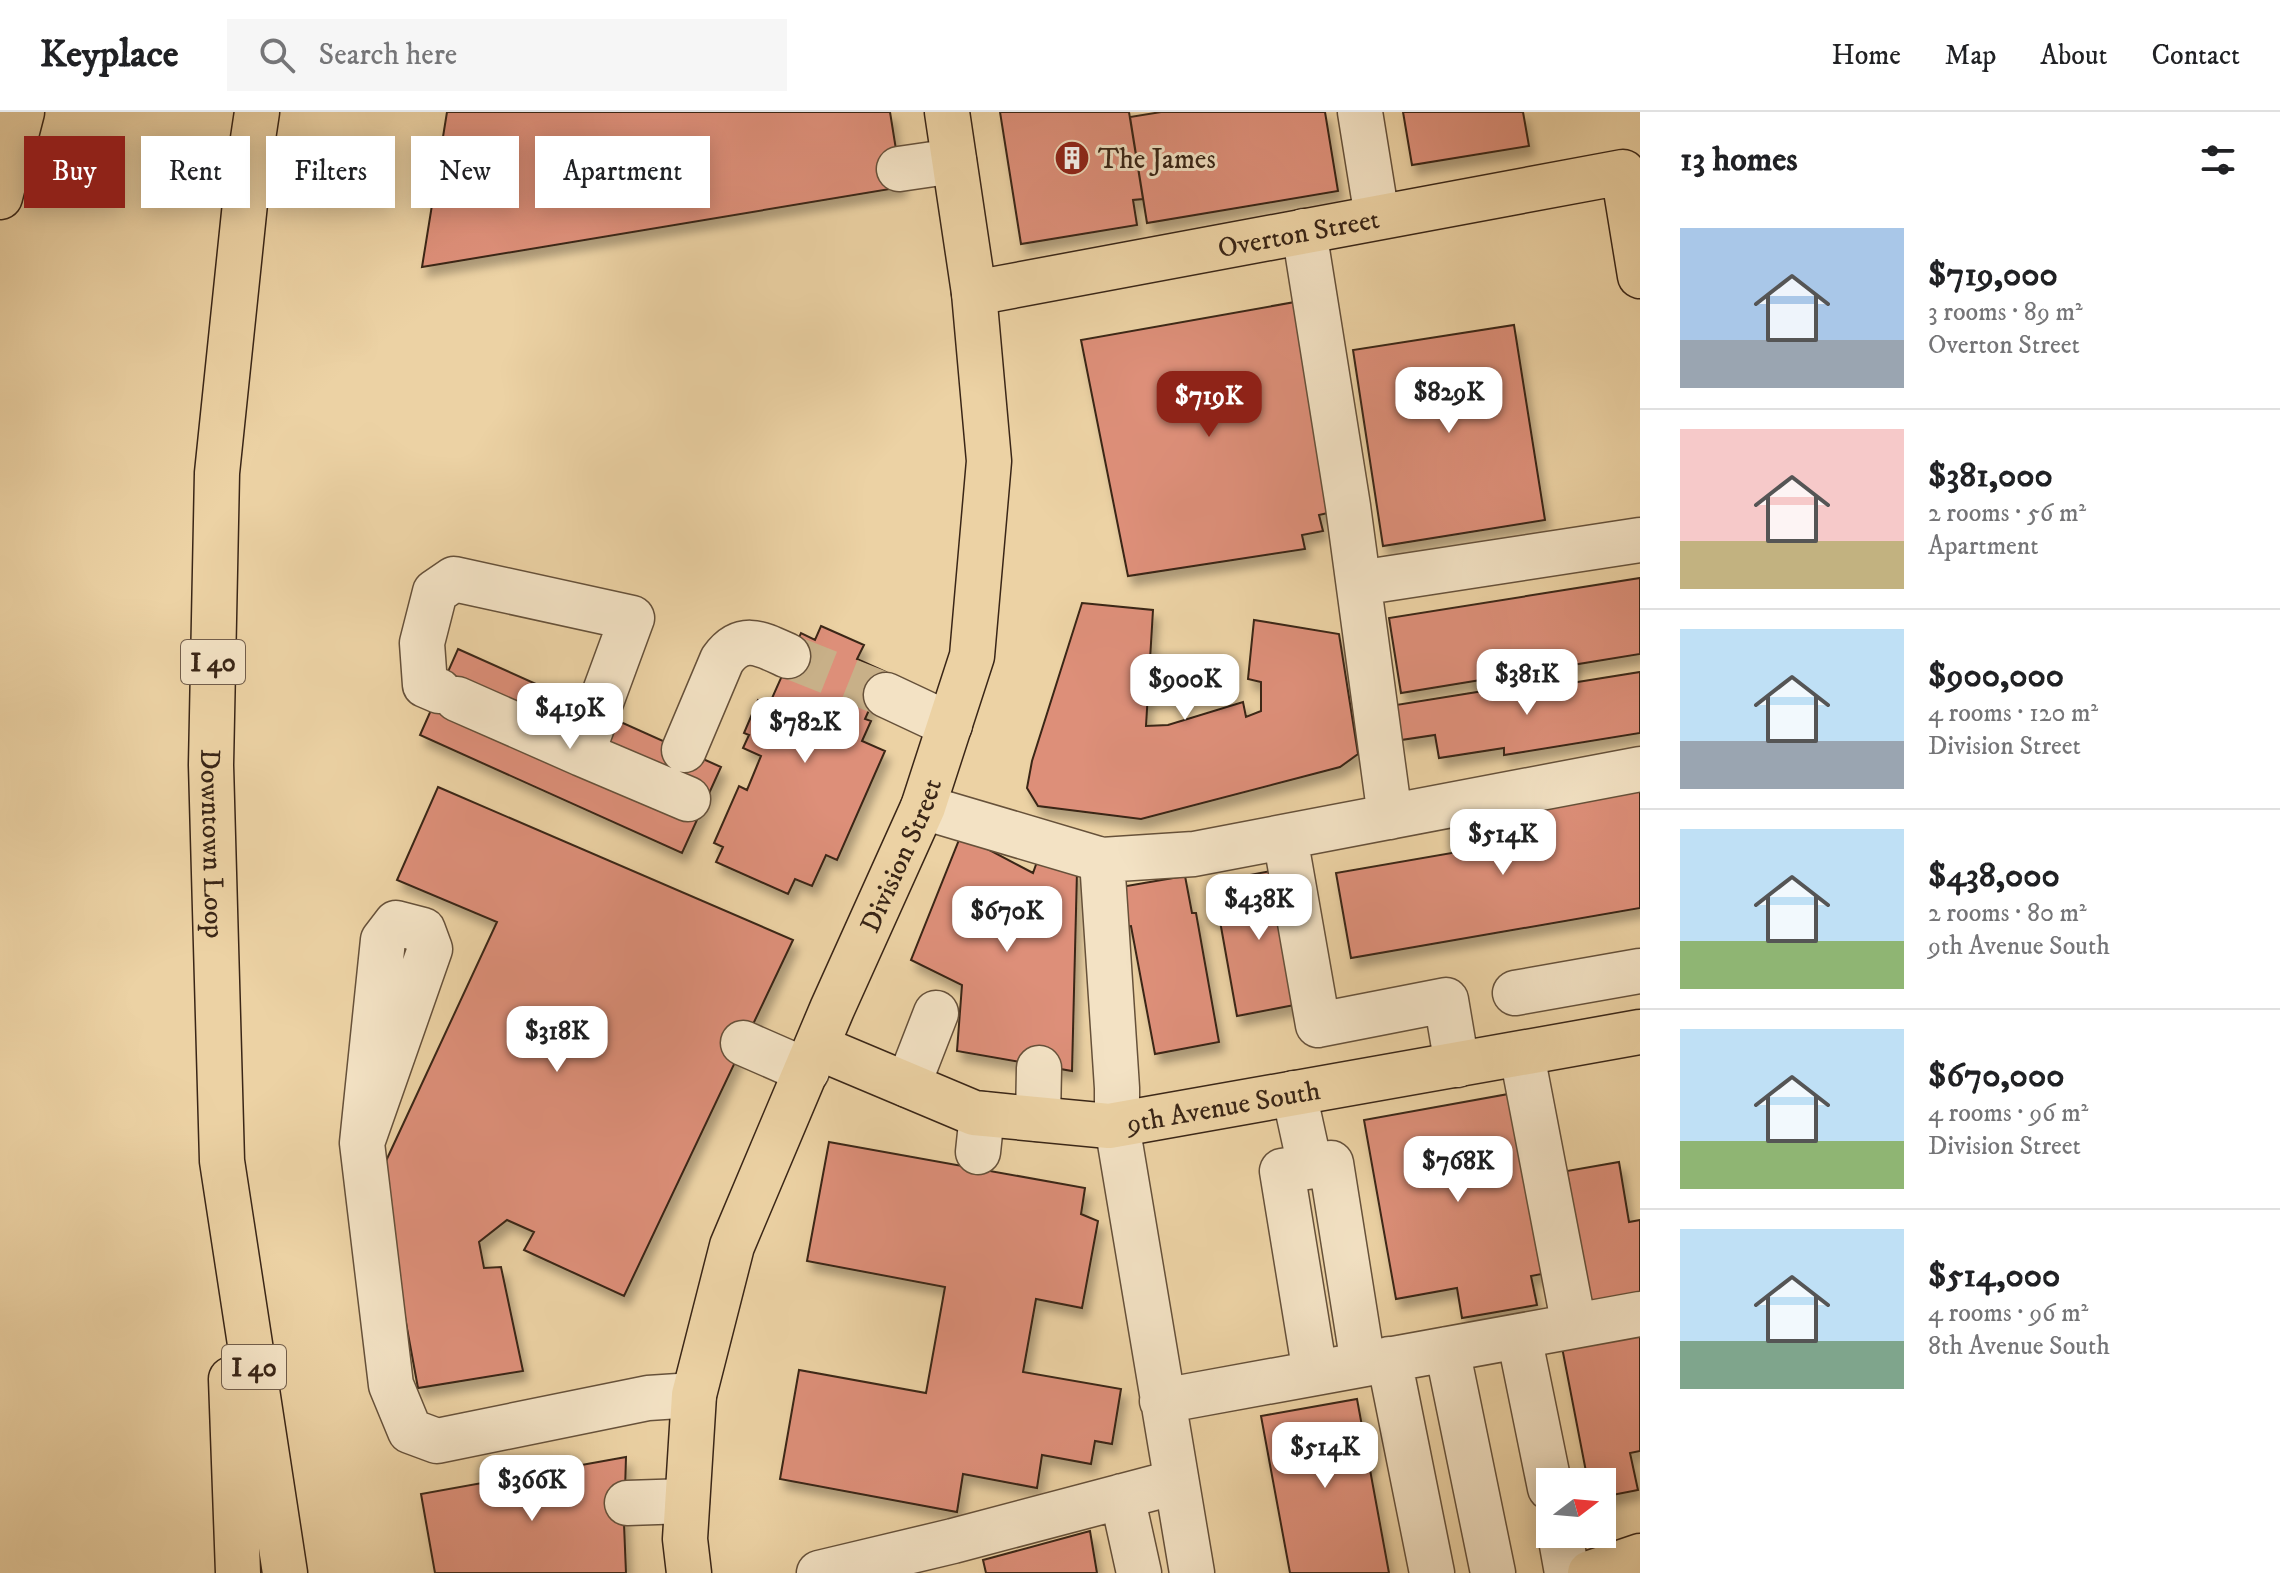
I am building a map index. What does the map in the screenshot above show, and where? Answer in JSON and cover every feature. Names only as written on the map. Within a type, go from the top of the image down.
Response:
[{"type":"main road","points":[[0,197],[22,112]]},
{"type":"main road","name":"Downtown Loop","points":[[257,112],[217,473],[211,765],[222,1161],[285,1573]]},
{"type":"main road","name":"Division Street","points":[[689,1573],[685,1539],[694,1395],[732,1246],[923,807],[972,656],[989,461],[974,293],[947,112]]},
{"type":"main road","name":"Overton Street","points":[[974,293],[1623,172],[1640,276]]},
{"type":"main road","name":"9th Avenue South","points":[[812,1059],[908,1085],[974,1113],[980,1133],[1038,1119],[1117,1125],[1640,1032]]},
{"type":"main road","points":[[222,1161],[238,1573]]},
{"type":"main road","points":[[1590,1573],[1640,1556]]},
{"type":"street","points":[[1360,112],[1377,217]]},
{"type":"street","points":[[899,169],[954,161]]},
{"type":"street","points":[[1304,231],[1359,583],[1390,817]]},
{"type":"street","points":[[1359,583],[1640,540]]},
{"type":"street","points":[[582,754],[632,618],[454,579],[435,592],[422,643],[425,685],[582,754],[688,799]]},
{"type":"street","points":[[684,750],[722,660],[730,649],[739,644],[762,644],[788,656]]},
{"type":"street","points":[[886,695],[950,725]]},
{"type":"street","points":[[923,807],[1102,860],[1194,854],[1640,769]]},
{"type":"street","points":[[1285,837],[1318,1025],[1446,1000],[1457,1065]]},
{"type":"street","points":[[1102,860],[1117,1125],[1192,1573]]},
{"type":"street","points":[[1515,993],[1640,971]]},
{"type":"street","points":[[1583,981],[1595,1040]]},
{"type":"street","points":[[908,1085],[936,1013]]},
{"type":"street","points":[[743,1043],[812,1059]]},
{"type":"street","points":[[1522,1055],[1574,1326]]},
{"type":"street","points":[[1038,1119],[1039,1068]]},
{"type":"street","points":[[1294,1093],[1310,1166]]},
{"type":"street","points":[[362,1143],[391,1385],[410,1431],[437,1441],[648,1398],[694,1395]]},
{"type":"street","points":[[1315,1373],[1282,1171],[1331,1163],[1376,1362],[1432,1573]]},
{"type":"street","points":[[1162,1401],[1640,1314]]},
{"type":"street","points":[[1519,1336],[1546,1468]]},
{"type":"street","points":[[1447,1349],[1493,1573]]},
{"type":"street","points":[[627,1503],[687,1501]]},
{"type":"street","points":[[819,1573],[1131,1535],[1180,1502]]},
{"type":"street","points":[[1563,1548],[1567,1573]]},
{"type":"building","points":[[447,112],[890,112],[902,187],[422,267],[432,208],[519,208],[519,136],[443,136]]},
{"type":"building","name":"The James","points":[[1000,112],[1129,112],[1143,199],[1133,200],[1137,225],[1021,244]]},
{"type":"building","points":[[1161,112],[1325,112],[1338,191],[1147,223],[1130,117]]},
{"type":"building","points":[[1403,112],[1523,112],[1529,146],[1412,165]]},
{"type":"building","points":[[1295,302],[1332,512],[1319,515],[1323,531],[1302,535],[1305,549],[1128,576],[1081,340]]},
{"type":"building","points":[[1514,325],[1545,520],[1383,546],[1353,350]]},
{"type":"building","points":[[1640,578],[1640,654],[1401,693],[1389,618]]},
{"type":"building","points":[[1082,603],[1153,610],[1146,726],[1168,725],[1243,702],[1246,717],[1261,711],[1261,682],[1248,679],[1254,620],[1339,634],[1358,754],[1340,767],[1141,819],[1038,806],[1027,788],[1032,761]]},
{"type":"building","points":[[821,626],[864,645],[857,659],[886,672],[865,719],[871,721],[862,741],[885,751],[837,860],[826,855],[812,886],[795,879],[788,894],[716,862],[723,847],[714,843],[739,786],[747,790],[761,756],[743,748],[749,735],[744,733],[758,700],[769,705],[801,633],[815,640]]},
{"type":"building","points":[[458,649],[721,767],[682,853],[420,735]]},
{"type":"building","points":[[1640,672],[1640,733],[1504,755],[1504,748],[1439,758],[1435,735],[1401,740],[1396,705],[1496,689],[1497,695]]},
{"type":"building","points":[[438,787],[793,940],[624,1296],[524,1250],[534,1232],[507,1220],[479,1242],[484,1268],[501,1267],[523,1371],[418,1388],[379,1176],[497,922],[397,880]]},
{"type":"building","points":[[1640,787],[1640,908],[1351,958],[1336,873],[1475,849],[1469,817]]},
{"type":"building","points":[[961,835],[1033,873],[1039,856],[1077,871],[1072,1071],[957,1051],[962,985],[911,960]]},
{"type":"building","points":[[1281,869],[1305,1003],[1237,1016],[1213,882]]},
{"type":"building","points":[[1185,876],[1192,913],[1196,913],[1219,1042],[1155,1054],[1131,926],[1122,927],[1115,888]]},
{"type":"building","points":[[1514,1093],[1547,1273],[1531,1276],[1537,1305],[1462,1318],[1457,1288],[1396,1299],[1364,1120]]},
{"type":"building","points":[[829,1142],[1085,1188],[1081,1214],[1098,1221],[1082,1308],[1036,1299],[1023,1372],[1121,1389],[1112,1444],[1095,1441],[1091,1464],[1042,1455],[1037,1488],[963,1474],[957,1512],[780,1479],[799,1370],[926,1393],[945,1287],[807,1261]]},
{"type":"building","points":[[1619,1162],[1629,1222],[1640,1220],[1640,1297],[1589,1306],[1567,1171]]},
{"type":"building","points":[[1640,1331],[1640,1451],[1630,1453],[1638,1490],[1616,1494],[1616,1468],[1585,1468],[1560,1337]]},
{"type":"building","points":[[1357,1399],[1389,1573],[1290,1573],[1261,1416]]},
{"type":"building","points":[[626,1457],[626,1573],[435,1573],[421,1494]]},
{"type":"building","points":[[1090,1531],[1097,1573],[986,1573],[983,1560]]},
{"type":"tunnel","points":[[788,656],[886,695]]},
{"type":"place","name":"The James","points":[[1072,158]]}]
